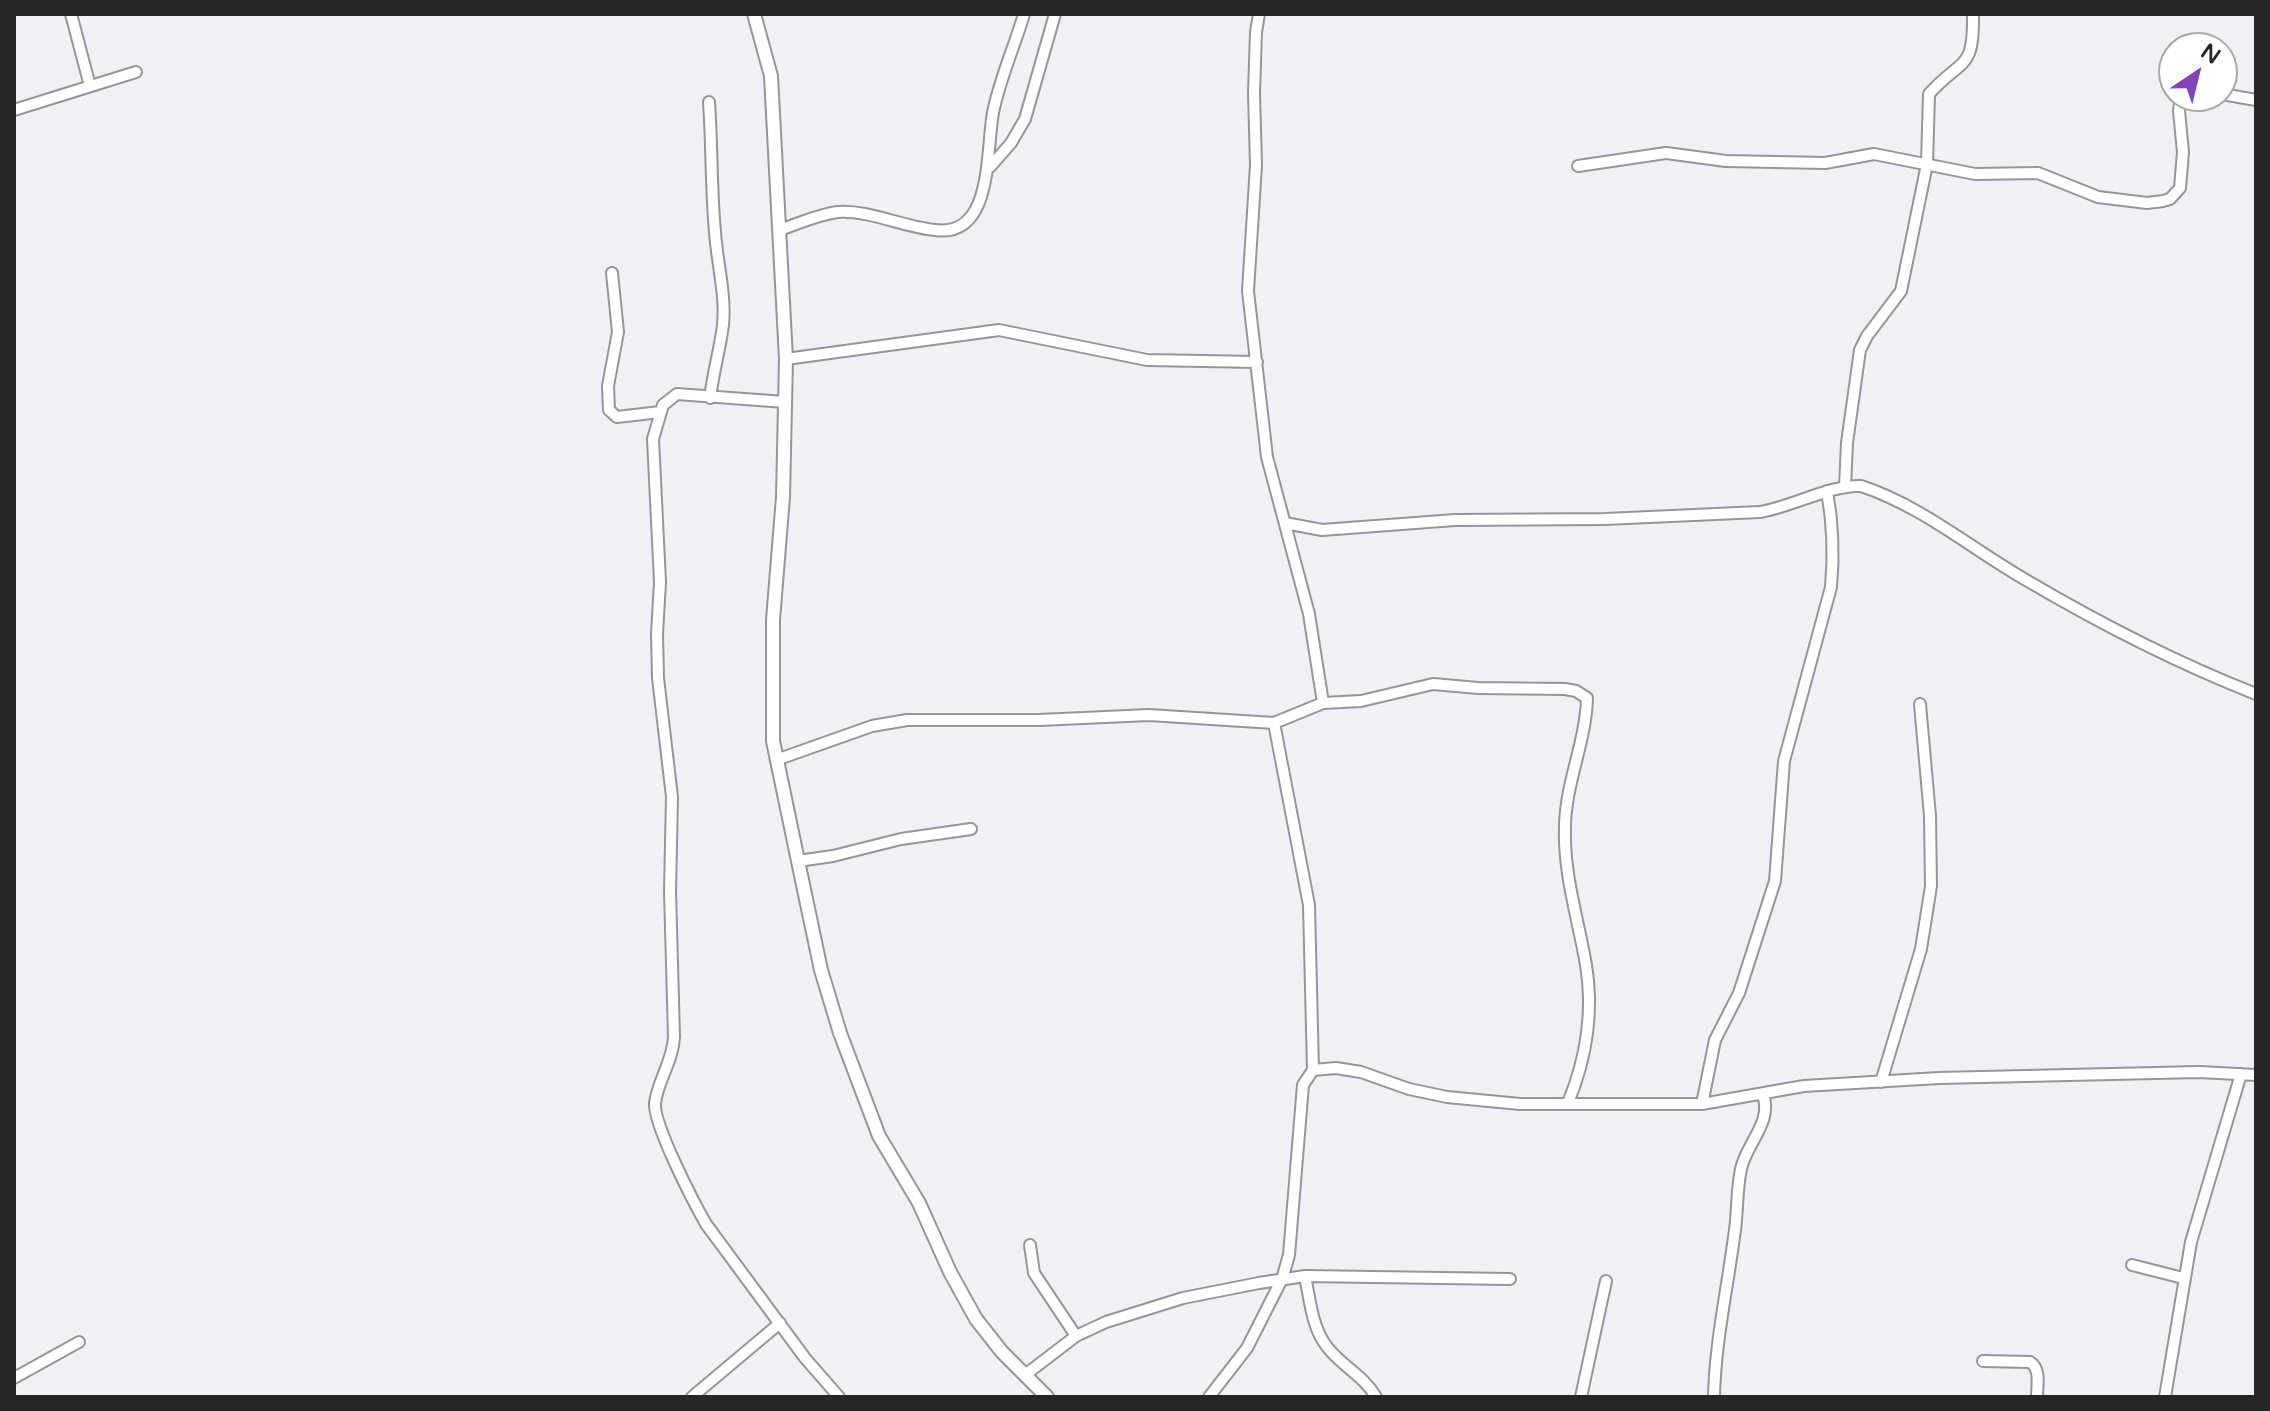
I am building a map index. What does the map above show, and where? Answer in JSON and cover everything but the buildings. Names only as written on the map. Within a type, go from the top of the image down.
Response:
[{"type":"street","points":[[71,14],[90,86]]},
{"type":"street","points":[[754,14],[771,76],[786,359],[783,497],[773,620],[772,712],[776,760],[821,970],[840,1033],[879,1136],[919,1203],[963,1298],[988,1336],[1047,1397]]},
{"type":"street","points":[[779,230],[839,212],[933,230],[959,227],[972,216],[990,167],[988,144],[994,107],[1024,14]]},
{"type":"street","points":[[990,167],[1011,143],[1025,119],[1055,14]]},
{"type":"street","points":[[1259,14],[1254,81],[1256,165],[1248,291],[1267,457],[1309,614],[1323,703]]},
{"type":"street","points":[[1845,487],[1847,443],[1860,350],[1901,291],[1927,164],[1929,94],[1962,67],[1967,59],[1973,48],[1973,14]]},
{"type":"street","points":[[14,110],[136,72]]},
{"type":"street","points":[[709,102],[714,170],[713,208],[724,296],[723,326],[714,362],[710,398]]},
{"type":"street","points":[[1578,166],[1666,153],[1726,161],[1825,163],[1874,154],[1975,174],[2038,173],[2098,197],[2147,203],[2170,199],[2180,188],[2183,152],[2179,112]]},
{"type":"street","points":[[612,273],[618,332],[608,386],[609,410],[617,417],[660,412]]},
{"type":"street","points":[[786,359],[999,330],[1147,360],[1257,362]]},
{"type":"street","points":[[785,402],[677,394],[660,412],[653,439],[660,582],[658,678],[672,797],[670,891],[674,1037],[674,1048],[661,1081],[655,1111],[696,1206],[805,1358],[839,1397]]},
{"type":"street","points":[[1285,523],[1322,530],[1455,520],[1605,519],[1760,512],[1791,505],[1827,491],[1861,486],[1886,496],[2071,605],[2180,662],[2256,694]]},
{"type":"street","points":[[1702,1104],[1715,1040],[1739,993],[1775,881],[1784,761],[1831,587],[1832,518],[1827,491]]},
{"type":"street","points":[[776,760],[872,726],[907,720],[1011,721],[1149,715],[1274,723],[1323,703],[1361,701],[1433,684],[1565,689],[1585,695],[1587,704],[1569,789],[1565,825],[1569,885],[1585,962],[1589,1001],[1586,1049],[1568,1103]]},
{"type":"street","points":[[1881,1082],[1921,949],[1930,894],[1930,816],[1920,704]]},
{"type":"street","points":[[1209,1397],[1247,1348],[1282,1279],[1291,1246],[1303,1085],[1313,1070],[1309,905],[1274,723]]},
{"type":"street","points":[[798,861],[833,856],[901,839],[971,829]]},
{"type":"street","points":[[1313,1070],[1336,1068],[1361,1072],[1409,1089],[1509,1104],[1702,1104],[1804,1086],[1939,1078],[2199,1072],[2256,1075]]},
{"type":"street","points":[[2166,1396],[2191,1242],[2241,1074]]},
{"type":"street","points":[[1714,1397],[1739,1180],[1744,1157],[1758,1133],[1766,1110],[1763,1095]]},
{"type":"street","points":[[1030,1245],[1034,1273],[1076,1336]]},
{"type":"street","points":[[2132,1265],[2183,1278]]},
{"type":"street","points":[[1025,1375],[1076,1336],[1156,1305],[1282,1279],[1305,1276],[1510,1279]]},
{"type":"street","points":[[1305,1276],[1321,1339],[1333,1354],[1362,1378],[1376,1397]]},
{"type":"street","points":[[1581,1397],[1606,1281]]},
{"type":"street","points":[[692,1397],[780,1323]]},
{"type":"street","points":[[14,1378],[79,1342]]},
{"type":"street","points":[[1983,1361],[2034,1364],[2037,1369],[2037,1397]]}]
